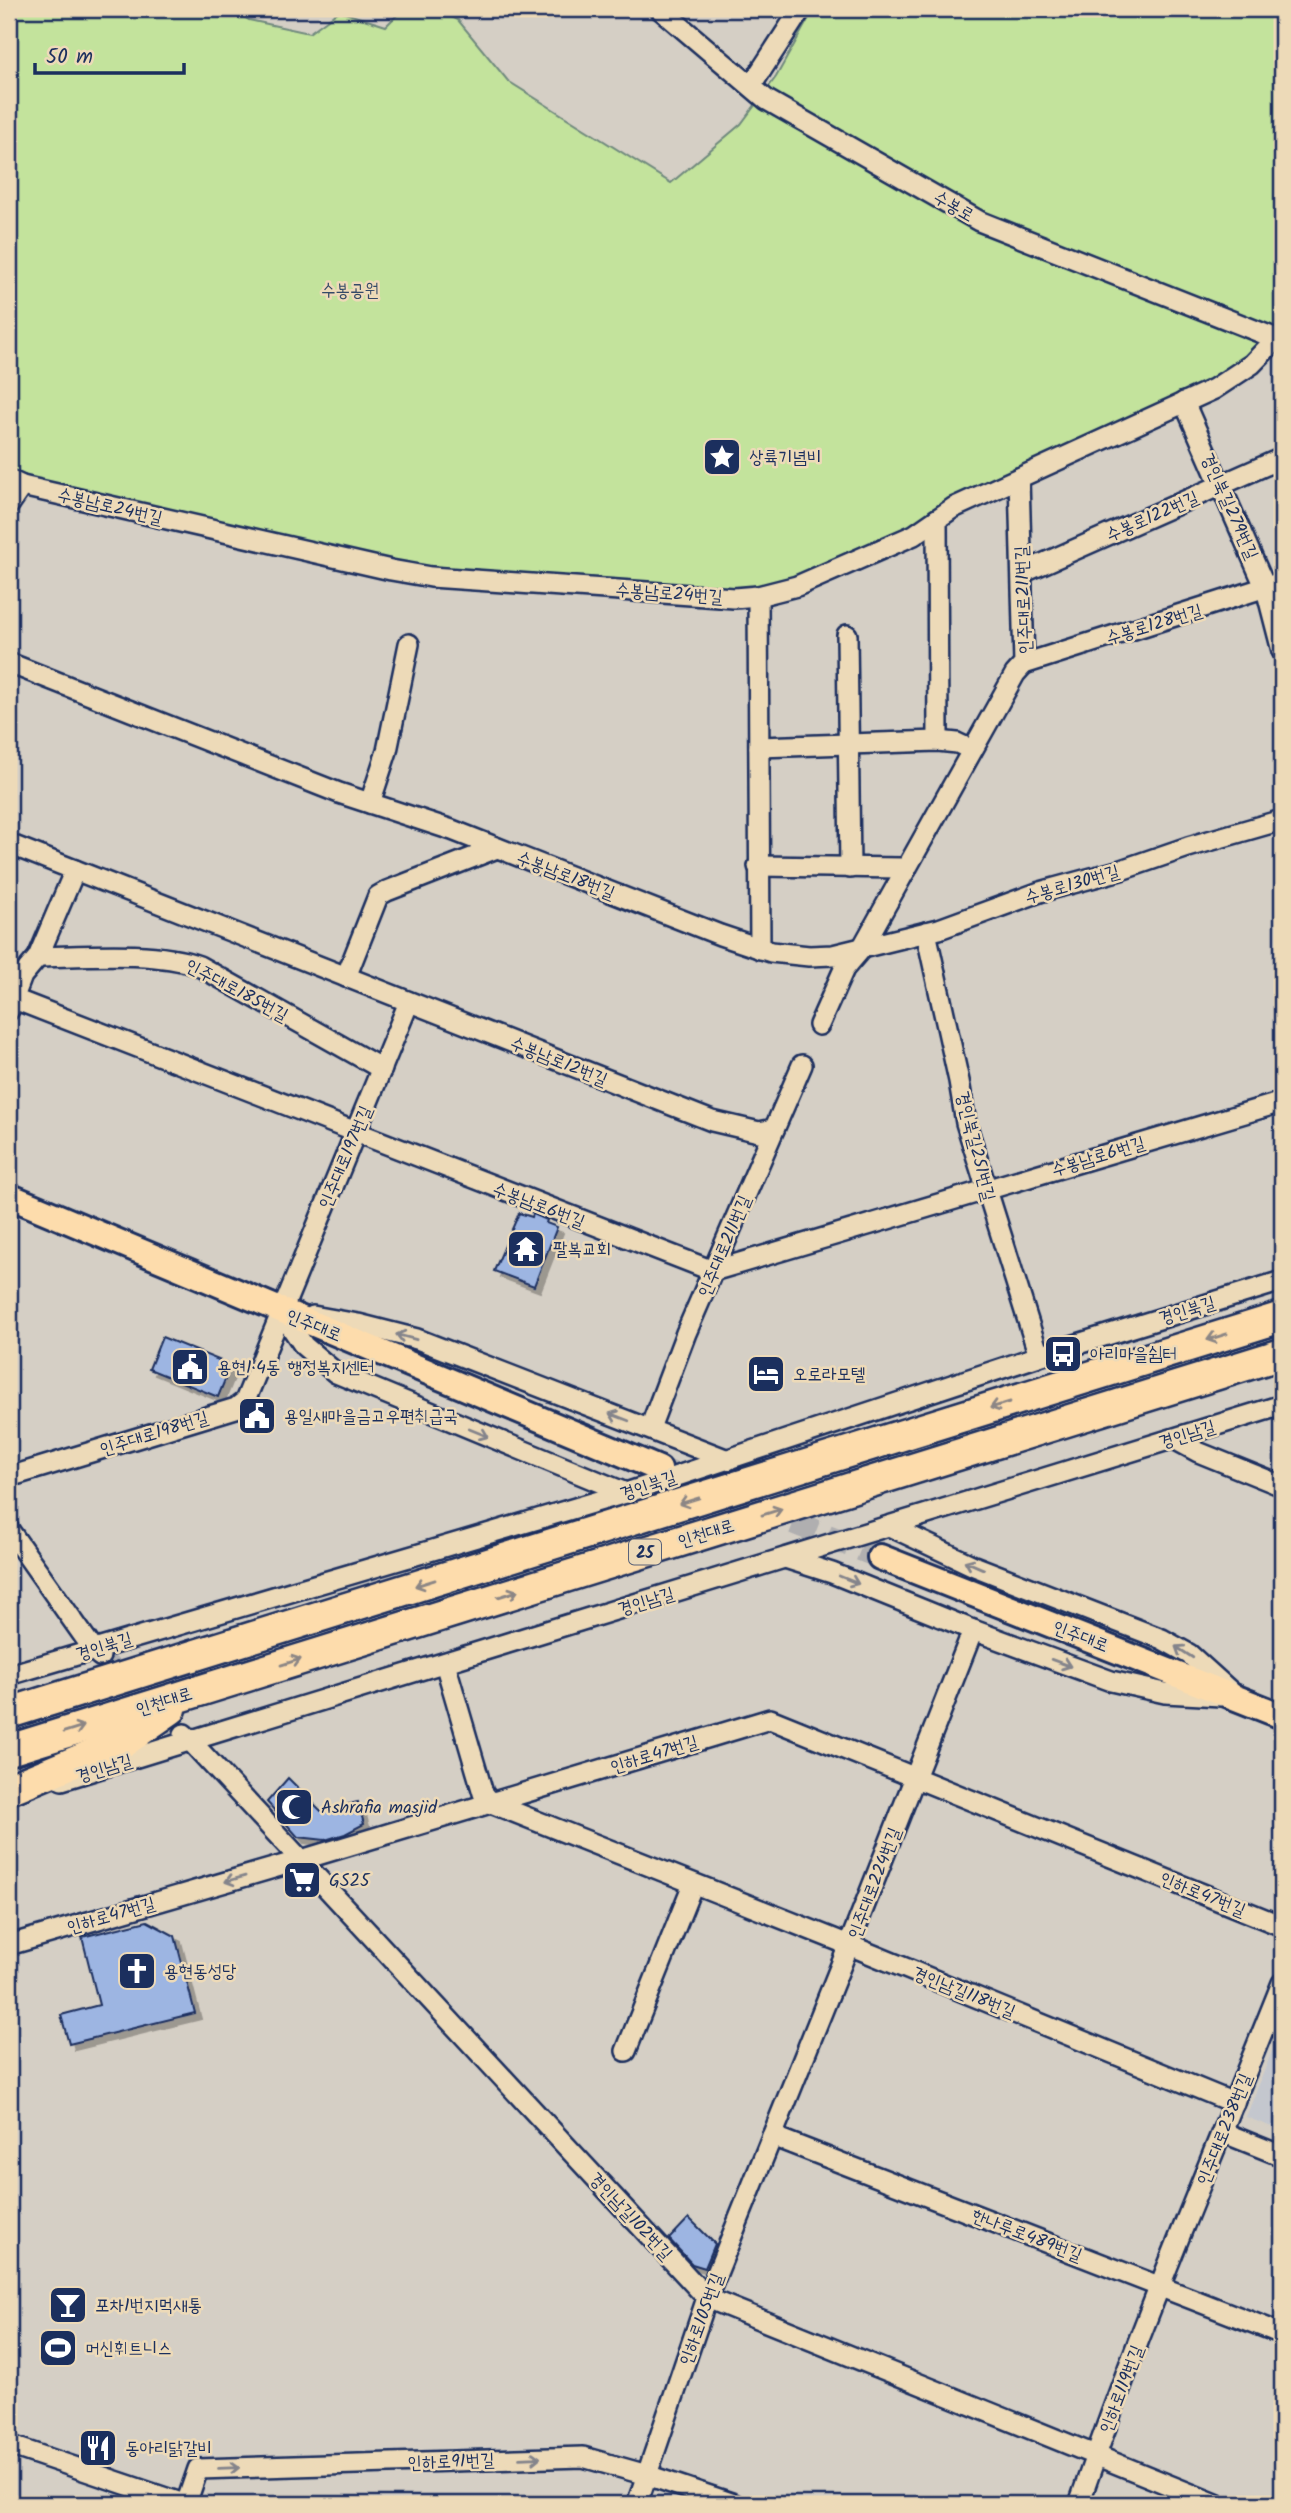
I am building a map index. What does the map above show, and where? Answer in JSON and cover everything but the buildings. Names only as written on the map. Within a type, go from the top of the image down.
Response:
[{"type":"highway","name":"인천대로","points":[[9,1713],[1282,1317]]},
{"type":"highway","name":"인천대로","points":[[9,1750],[1282,1354]]},
{"type":"highway","points":[[9,1789],[125,1741],[198,1691]]},
{"type":"main road","name":"인주대로","points":[[9,1196],[659,1469]]},
{"type":"main road","name":"인주대로","points":[[880,1557],[1282,1716]]},
{"type":"street","name":"수봉로","points":[[660,9],[767,100],[979,221],[1279,340]]},
{"type":"street","points":[[751,86],[801,9]]},
{"type":"street","name":"수봉남로24번길","points":[[15,483],[431,577],[734,598],[758,596],[797,586],[914,535],[953,508],[1214,389],[1252,364],[1279,340]]},
{"type":"street","name":"경인북길279번길","points":[[1184,402],[1221,485],[1274,585],[1282,651]]},
{"type":"street","name":"수봉로122번길","points":[[1022,573],[1282,458]]},
{"type":"street","name":"인주대로211번길","points":[[819,1025],[844,969],[862,948],[1015,674],[1024,664],[1019,478]]},
{"type":"street","points":[[9,505],[15,483]]},
{"type":"street","points":[[937,519],[938,741]]},
{"type":"street","name":"수봉로128번길","points":[[1024,664],[1274,585]]},
{"type":"street","points":[[758,596],[760,949]]},
{"type":"street","points":[[847,635],[850,868]]},
{"type":"street","points":[[370,803],[387,751],[410,644]]},
{"type":"street","name":"수봉남로18번길","points":[[9,663],[370,803],[497,848],[760,949],[809,956],[833,955],[862,948]]},
{"type":"street","points":[[759,747],[938,741],[957,743],[972,750]]},
{"type":"street","name":"수봉로130번길","points":[[862,948],[926,932],[1040,892],[1282,820]]},
{"type":"street","name":"수봉남로12번길","points":[[9,844],[712,1121],[759,1132],[774,1129]]},
{"type":"street","points":[[346,977],[378,897],[387,891],[497,848]]},
{"type":"street","points":[[758,866],[906,870]]},
{"type":"street","points":[[10,1002],[22,975],[38,957],[75,870]]},
{"type":"street","name":"경인북길251번길","points":[[926,932],[960,1081],[966,1123],[1039,1356]]},
{"type":"street","name":"인주대로185번길","points":[[38,957],[119,956],[181,959],[199,966],[382,1069]]},
{"type":"street","name":"수봉남로6번길","points":[[10,1002],[713,1271],[1282,1102]]},
{"type":"street","name":"인주대로197번길","points":[[280,1311],[410,1002]]},
{"type":"street","name":"인주대로211번길","points":[[650,1428],[686,1333],[802,1065]]},
{"type":"street","name":"경인북길","points":[[9,1675],[97,1653],[626,1493],[1039,1356],[1282,1281]]},
{"type":"street","points":[[280,1311],[358,1324],[417,1339],[728,1460]]},
{"type":"street","points":[[280,1311],[304,1346],[336,1373],[626,1493]]},
{"type":"street","name":"인주대로198번길","points":[[9,1477],[236,1408],[245,1401],[280,1311]]},
{"type":"street","name":"경인남길","points":[[9,1797],[186,1736],[445,1663],[1282,1405]]},
{"type":"street","points":[[1174,1438],[1198,1452],[1282,1486]]},
{"type":"street","points":[[888,1527],[974,1566],[1162,1639],[1189,1654],[1236,1696]]},
{"type":"street","points":[[9,1530],[97,1653]]},
{"type":"street","points":[[785,1558],[832,1573],[973,1630],[1111,1681],[1165,1693],[1236,1696]]},
{"type":"street","name":"인주대로224번길","points":[[772,2136],[973,1630]]},
{"type":"street","points":[[445,1663],[484,1793],[491,1803]]},
{"type":"street","name":"인하로47번길","points":[[9,1945],[770,1719],[1282,1926]]},
{"type":"street","name":"경인남길102번길","points":[[186,1736],[707,2298],[1216,2504]]},
{"type":"street","name":"경인남길118번길","points":[[491,1803],[849,1945],[1234,2103]]},
{"type":"street","points":[[626,2051],[693,1884]]},
{"type":"street","name":"인주대로238번길","points":[[1163,2281],[1282,1983]]},
{"type":"street","points":[[1222,2132],[1282,2156]]},
{"type":"street","name":"인하로105번길","points":[[637,2504],[707,2298],[772,2136]]},
{"type":"street","name":"한나루로489번길","points":[[772,2136],[1163,2281],[1282,2334]]},
{"type":"street","name":"인하로119번길","points":[[1079,2504],[1163,2281]]},
{"type":"street","points":[[9,2445],[185,2504]]},
{"type":"street","name":"인하로91번길","points":[[185,2504],[198,2469],[583,2457],[734,2504]]},
{"type":"shaded area","points":[[1282,2026],[1282,2131],[1246,2117]]},
{"type":"green space","name":"수봉공원","points":[[9,9],[231,9],[249,20],[309,33],[339,11],[386,26],[403,9],[436,9],[458,20],[508,81],[671,183],[741,124],[776,77],[814,9],[1282,9],[1282,337],[1207,388],[758,596],[432,575],[9,477]]},
{"type":"tunnel","points":[[660,1469],[880,1557]]},
{"type":"tunnel","points":[[101,1657],[181,1732]]},
{"type":"place","name":"상륙기념비","points":[[722,457]]},
{"type":"place","name":"팔복교회","points":[[526,1249]]},
{"type":"place","name":"아리마을쉼터","points":[[1063,1354]]},
{"type":"place","name":"용현1·4동 행정복지센터","points":[[190,1367]]},
{"type":"place","name":"오로라모텔","points":[[766,1374]]},
{"type":"place","name":"용일새마을금고우편취급국","points":[[257,1416]]},
{"type":"place","name":"Ashrafia masjid","points":[[294,1807]]},
{"type":"place","name":"GS25","points":[[302,1880]]},
{"type":"place","name":"용현동성당","points":[[137,1971]]},
{"type":"place","name":"포차1번지먹새통","points":[[68,2305]]},
{"type":"place","name":"머신휘트니스","points":[[58,2348]]},
{"type":"place","name":"동아리닭갈비","points":[[98,2448]]}]
